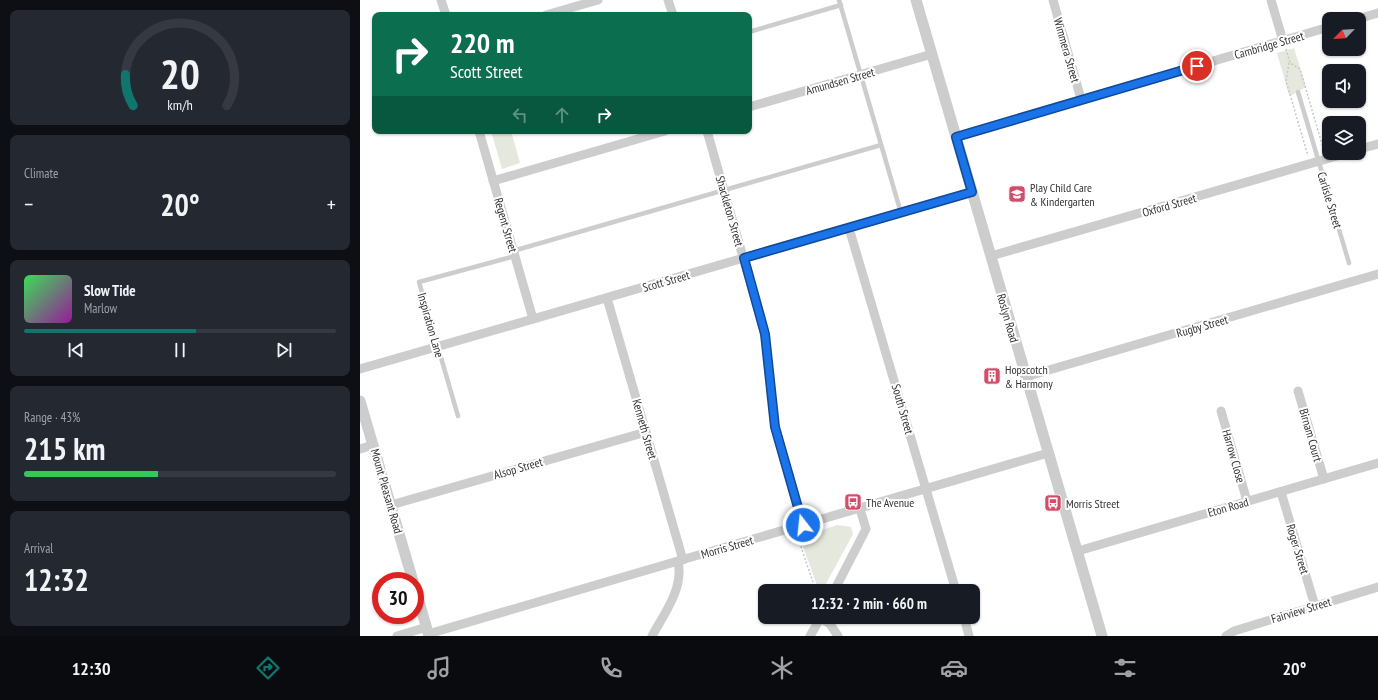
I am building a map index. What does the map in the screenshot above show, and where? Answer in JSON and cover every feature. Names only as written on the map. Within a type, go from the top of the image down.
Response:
[{"type":"street","points":[[441,0],[445,12]]},
{"type":"street","points":[[556,12],[598,0]]},
{"type":"street","points":[[668,0],[672,12]]},
{"type":"street","name":"Roslyn Road","points":[[916,0],[1025,377],[1078,551],[1102,636]]},
{"type":"street","name":"Wimmera Street","points":[[1053,0],[1081,99]]},
{"type":"street","points":[[1271,0],[1284,45]]},
{"type":"street","points":[[1366,17],[1378,13]]},
{"type":"street","name":"Cambridge Street","points":[[956,137],[1081,99],[1284,45],[1322,30]]},
{"type":"street","name":"Amundsen Street","points":[[752,106],[932,54]]},
{"type":"street","name":"Regent Street","points":[[480,134],[533,319]]},
{"type":"street","points":[[493,180],[654,134]]},
{"type":"street","name":"Shackleton Street","points":[[708,134],[765,334],[775,427],[803,525]]},
{"type":"street","points":[[1366,147],[1378,144]]},
{"type":"street","name":"Oxford Street","points":[[991,256],[1322,160]]},
{"type":"street","name":"Scott Street","points":[[360,369],[972,192]]},
{"type":"street","name":"South Street","points":[[849,228],[954,584]]},
{"type":"street","name":"Rugby Street","points":[[1025,377],[1378,274]]},
{"type":"street","name":"Kenneth Street","points":[[607,298],[646,432],[681,561],[676,592],[652,636]]},
{"type":"street","name":"Birnam Court","points":[[1298,391],[1324,479]]},
{"type":"street","name":"Mount Pleasant Road","points":[[360,401],[410,572]]},
{"type":"street","name":"Harrow Close","points":[[1222,411],[1247,502]]},
{"type":"street","name":"Alsop Street","points":[[391,504],[646,432]]},
{"type":"street","points":[[360,449],[373,445]]},
{"type":"street","name":"Morris Street","points":[[397,636],[428,633],[681,561],[1048,453]]},
{"type":"street","name":"Eton Road","points":[[1078,551],[1378,463]]},
{"type":"street","name":"Roger Street","points":[[1281,492],[1315,606]]},
{"type":"street","points":[[838,584],[866,529],[860,509]]},
{"type":"street","name":"Fairview Street","points":[[1226,636],[1234,631],[1378,587]]},
{"type":"street","points":[[424,619],[428,633]]},
{"type":"street","points":[[810,636],[817,624]]},
{"type":"street","points":[[830,624],[838,636]]},
{"type":"street","points":[[966,624],[969,636]]},
{"type":"lane","points":[[752,31],[840,3],[901,213]]},
{"type":"lane","name":"Carlisle Street","points":[[1298,92],[1349,263]]},
{"type":"lane","points":[[514,253],[881,144]]},
{"type":"lane","name":"Inspiration Lane","points":[[458,416],[419,282],[514,253]]},
{"type":"path","points":[[1284,45],[1290,62],[1286,81],[1308,156]]},
{"type":"path","points":[[1290,62],[1300,69],[1322,144]]},
{"type":"path","points":[[797,535],[814,584]]},
{"type":"shaded area","points":[[1294,48],[1306,87],[1292,95],[1289,95],[1277,53]]},
{"type":"shaded area","points":[[492,134],[512,134],[520,163],[502,169]]},
{"type":"shaded area","points":[[837,525],[851,527],[853,534],[826,584],[816,584],[800,538]]},
{"type":"place","name":"Play Child Care & Kindergarten","points":[[1017,194]]},
{"type":"place","name":"Hopscotch & Harmony","points":[[992,376]]},
{"type":"place","name":"The Avenue","points":[[853,502]]},
{"type":"place","name":"Morris Street","points":[[1053,503]]},
{"type":"route","points":[[803,525],[775,427],[765,334],[744,258],[972,192],[956,137],[1067,103],[1197,66]]}]
